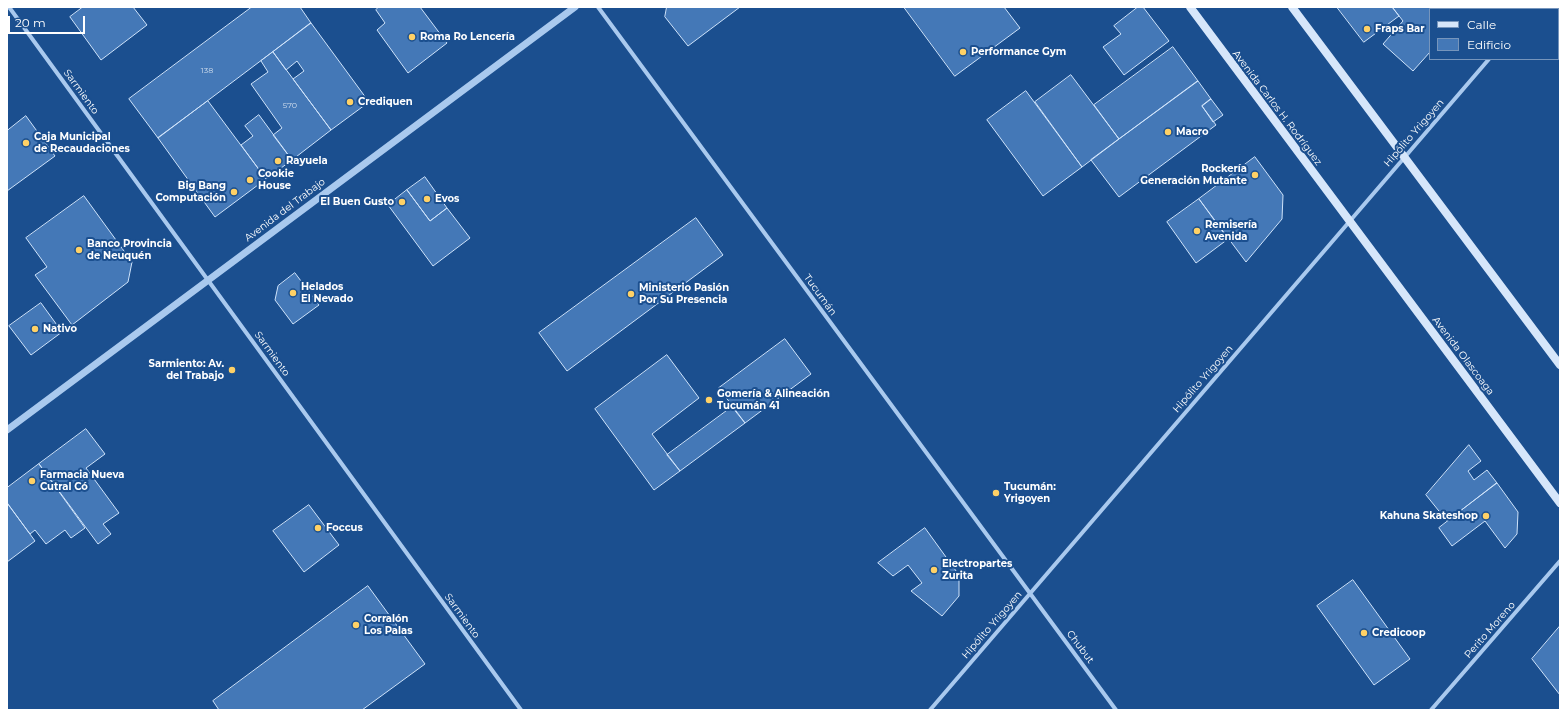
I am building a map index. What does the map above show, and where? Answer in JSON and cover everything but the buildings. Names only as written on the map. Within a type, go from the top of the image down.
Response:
[{"type":"main road","name":"Avenida Carlos H. Rodríguez","points":[[1190,7],[1349,221]]},
{"type":"main road","points":[[1292,7],[1560,365]]},
{"type":"main road","name":"Avenida Olascoaga","points":[[1349,221],[1560,503]]},
{"type":"street","name":"Sarmiento","points":[[9,7],[521,710]]},
{"type":"street","name":"Avenida del Trabajo","points":[[7,430],[575,7]]},
{"type":"street","name":"Tucumán","points":[[598,7],[1030,593]]},
{"type":"street","name":"Hipólito Yrigoyen","points":[[930,710],[1403,157],[1488,60]]},
{"type":"street","name":"Perito Moreno","points":[[1431,710],[1560,561]]},
{"type":"street","name":"Chubut","points":[[1030,593],[1116,710]]},
{"type":"place","name":"Fraps Bar","points":[[1367,29]]},
{"type":"place","name":"Roma Ro Lencería","points":[[412,37]]},
{"type":"place","name":"Performance Gym","points":[[963,52]]},
{"type":"place","name":"Crediquen","points":[[350,102]]},
{"type":"place","name":"Macro","points":[[1168,132]]},
{"type":"place","name":"Caja Municipal de Recaudaciones","points":[[26,143]]},
{"type":"place","name":"Rayuela","points":[[278,161]]},
{"type":"place","name":"Rockería Generación Mutante","points":[[1255,175]]},
{"type":"place","name":"Cookie House","points":[[250,180]]},
{"type":"place","name":"Big Bang Computación","points":[[234,192]]},
{"type":"place","name":"Evos","points":[[427,199]]},
{"type":"place","name":"El Buen Gusto","points":[[402,202]]},
{"type":"place","name":"Remisería Avenida","points":[[1197,231]]},
{"type":"place","name":"Banco Provincia de Neuquén","points":[[79,250]]},
{"type":"place","name":"Helados El Nevado","points":[[293,293]]},
{"type":"place","name":"Ministerio Pasión Por Su Presencia","points":[[631,294]]},
{"type":"place","name":"Nativo","points":[[35,329]]},
{"type":"place","name":"Sarmiento: Av. del Trabajo","points":[[232,370]]},
{"type":"place","name":"Gomería & Alineación Tucumán 41","points":[[709,400]]},
{"type":"place","name":"Farmacia Nueva Cutral Có","points":[[32,481]]},
{"type":"place","name":"Tucumán: Yrigoyen","points":[[996,493]]},
{"type":"place","name":"Kahuna Skateshop","points":[[1486,516]]},
{"type":"place","name":"Foccus","points":[[318,528]]},
{"type":"place","name":"Electropartes Zurita","points":[[934,570]]},
{"type":"place","name":"Corralón Los Palas","points":[[356,625]]},
{"type":"place","name":"Credicoop","points":[[1364,633]]}]
